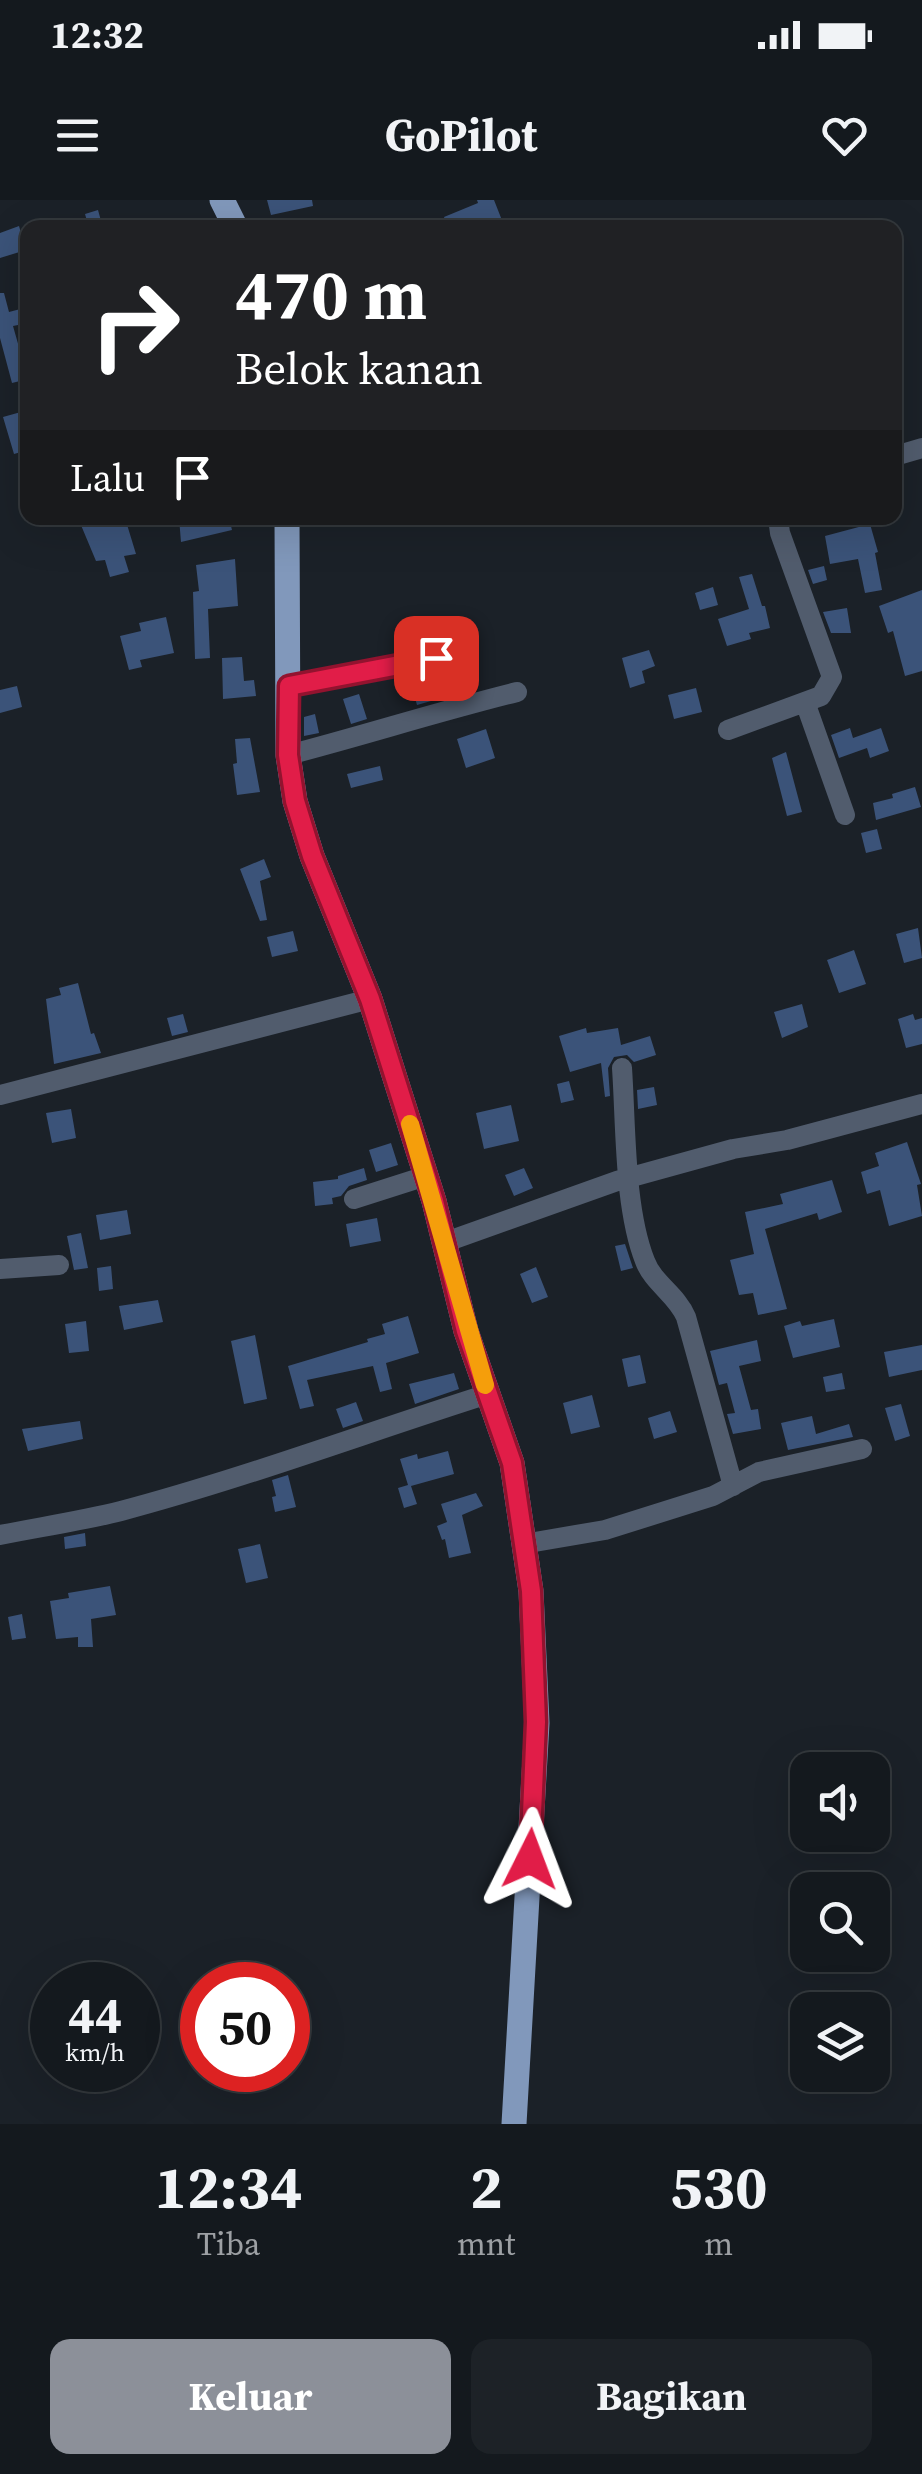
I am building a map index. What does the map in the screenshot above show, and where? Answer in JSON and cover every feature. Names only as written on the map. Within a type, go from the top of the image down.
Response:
[{"type":"main road","points":[[290,525],[288,755],[295,801],[312,856],[370,999],[512,1463],[531,1591],[536,1722],[514,2124]]},
{"type":"street","points":[[728,730],[821,696],[832,677],[779,525]]},
{"type":"street","points":[[289,686],[436,658]]},
{"type":"street","points":[[288,755],[516,692]]},
{"type":"street","points":[[805,702],[844,816]]},
{"type":"street","points":[[0,1095],[370,999]]},
{"type":"street","points":[[622,1068],[628,1179],[642,1252],[647,1267],[686,1316],[733,1486]]},
{"type":"street","points":[[444,1243],[548,1203],[628,1179],[732,1149],[787,1140],[922,1104]]},
{"type":"street","points":[[354,1199],[426,1176]]},
{"type":"street","points":[[0,1269],[59,1265]]},
{"type":"street","points":[[0,1534],[152,1502],[334,1447],[382,1426],[488,1394]]},
{"type":"street","points":[[523,1544],[605,1530],[713,1496],[759,1472],[862,1449]]},
{"type":"building","points":[[267,200],[312,200],[313,206],[271,215]]},
{"type":"building","points":[[477,200],[494,200],[502,220],[445,220],[444,217],[478,203]]},
{"type":"building","points":[[98,210],[101,220],[87,220],[85,214]]},
{"type":"building","points":[[19,226],[20,252],[0,258],[0,233]]},
{"type":"building","points":[[0,293],[4,293],[9,312],[20,309],[20,325],[13,326],[20,351],[20,381],[12,383],[0,338]]},
{"type":"building","points":[[20,412],[20,452],[14,454],[3,417]]},
{"type":"building","points":[[81,525],[127,525],[136,554],[124,556],[129,572],[110,577],[105,560],[96,561]]},
{"type":"building","points":[[180,525],[231,525],[232,530],[181,542]]},
{"type":"building","points":[[870,525],[882,590],[865,593],[858,559],[830,564],[825,536]]},
{"type":"building","points":[[235,559],[238,606],[208,609],[210,658],[195,659],[193,592],[199,591],[196,565]]},
{"type":"building","points":[[824,566],[827,580],[813,584],[808,570]]},
{"type":"building","points":[[752,574],[770,628],[749,633],[751,639],[727,646],[718,619],[749,609],[739,577]]},
{"type":"building","points":[[713,587],[718,605],[700,610],[695,593]]},
{"type":"building","points":[[922,590],[922,671],[905,676],[893,631],[888,633],[879,606]]},
{"type":"building","points":[[847,608],[851,633],[831,633],[823,612]]},
{"type":"building","points":[[166,617],[174,653],[140,660],[142,667],[129,670],[120,636],[141,631],[139,623]]},
{"type":"building","points":[[649,650],[655,666],[642,671],[645,683],[630,688],[622,658]]},
{"type":"building","points":[[242,657],[244,681],[254,680],[256,696],[223,699],[222,658]]},
{"type":"building","points":[[466,667],[473,689],[417,705],[409,677],[428,674],[429,679]]},
{"type":"building","points":[[17,686],[22,707],[0,713],[0,690]]},
{"type":"building","points":[[696,688],[702,712],[674,719],[668,695]]},
{"type":"building","points":[[359,694],[367,719],[351,724],[343,699]]},
{"type":"building","points":[[315,714],[319,733],[304,736],[304,717]]},
{"type":"building","points":[[850,728],[853,738],[881,728],[889,751],[870,758],[867,748],[839,758],[831,735]]},
{"type":"building","points":[[486,729],[495,758],[466,768],[457,739]]},
{"type":"building","points":[[250,738],[260,792],[237,795],[235,739]]},
{"type":"building","points":[[786,752],[802,812],[787,816],[772,758]]},
{"type":"building","points":[[380,766],[383,780],[351,788],[347,774]]},
{"type":"building","points":[[915,787],[921,807],[876,820],[873,803]]},
{"type":"building","points":[[877,829],[882,849],[866,853],[861,833]]},
{"type":"building","points":[[264,859],[271,877],[260,881],[267,920],[260,921],[240,869]]},
{"type":"building","points":[[918,928],[922,958],[904,963],[896,934]]},
{"type":"building","points":[[293,931],[298,951],[272,957],[267,937]]},
{"type":"building","points":[[854,950],[866,984],[839,993],[827,960]]},
{"type":"building","points":[[78,983],[91,1034],[94,1033],[101,1053],[54,1064],[46,999],[61,995],[59,988]]},
{"type":"building","points":[[802,1004],[808,1027],[782,1038],[774,1012]]},
{"type":"building","points":[[183,1014],[188,1032],[172,1036],[167,1018]]},
{"type":"building","points":[[913,1014],[915,1020],[922,1018],[922,1044],[906,1048],[898,1019]]},
{"type":"building","points":[[586,1028],[587,1033],[618,1028],[621,1045],[650,1036],[656,1055],[634,1062],[627,1055],[614,1057],[608,1068],[610,1096],[605,1097],[601,1063],[570,1072],[559,1036]]},
{"type":"building","points":[[569,1081],[574,1100],[561,1103],[557,1084]]},
{"type":"building","points":[[654,1087],[657,1105],[638,1109],[637,1090]]},
{"type":"building","points":[[511,1105],[519,1141],[484,1149],[476,1113]]},
{"type":"building","points":[[71,1109],[76,1138],[52,1143],[46,1113]]},
{"type":"building","points":[[907,1142],[921,1184],[917,1185],[922,1216],[889,1226],[880,1190],[867,1194],[861,1172],[879,1166],[875,1153]]},
{"type":"building","points":[[391,1143],[398,1165],[376,1172],[369,1150]]},
{"type":"building","points":[[364,1168],[367,1180],[332,1198],[333,1204],[315,1206],[313,1182],[338,1179]]},
{"type":"building","points":[[524,1168],[533,1188],[514,1196],[505,1175]]},
{"type":"building","points":[[832,1180],[842,1212],[819,1220],[817,1213],[765,1229],[787,1309],[758,1315],[753,1293],[739,1295],[730,1260],[754,1254],[745,1212],[783,1204],[780,1194]]},
{"type":"building","points":[[127,1210],[131,1234],[100,1240],[96,1215]]},
{"type":"building","points":[[377,1218],[381,1241],[350,1247],[346,1224]]},
{"type":"building","points":[[81,1233],[88,1268],[74,1270],[67,1236]]},
{"type":"building","points":[[625,1244],[633,1268],[621,1271],[615,1246]]},
{"type":"building","points":[[111,1266],[113,1289],[99,1291],[97,1268]]},
{"type":"building","points":[[536,1267],[548,1297],[532,1303],[520,1274]]},
{"type":"building","points":[[158,1300],[163,1322],[124,1330],[119,1306]]},
{"type":"building","points":[[408,1316],[419,1353],[386,1363],[392,1389],[380,1392],[373,1366],[307,1380],[314,1406],[300,1409],[288,1366],[368,1342],[367,1339],[385,1334],[382,1324]]},
{"type":"building","points":[[834,1319],[840,1347],[793,1358],[784,1326]]},
{"type":"building","points":[[86,1321],[89,1351],[69,1353],[65,1324]]},
{"type":"building","points":[[255,1335],[267,1399],[244,1404],[231,1341]]},
{"type":"building","points":[[757,1340],[761,1361],[739,1366],[751,1410],[758,1409],[761,1429],[733,1434],[727,1414],[735,1413],[727,1383],[719,1385],[710,1351]]},
{"type":"building","points":[[922,1345],[922,1370],[889,1377],[884,1352]]},
{"type":"building","points":[[640,1355],[646,1383],[628,1387],[622,1359]]},
{"type":"building","points":[[454,1373],[459,1389],[415,1404],[409,1384]]},
{"type":"building","points":[[842,1373],[845,1389],[826,1392],[823,1377]]},
{"type":"building","points":[[592,1395],[600,1427],[571,1434],[563,1403]]},
{"type":"building","points":[[356,1402],[363,1421],[343,1428],[336,1409]]},
{"type":"building","points":[[901,1404],[910,1436],[895,1441],[885,1408]]},
{"type":"building","points":[[670,1411],[677,1432],[654,1439],[648,1418]]},
{"type":"building","points":[[812,1416],[816,1434],[849,1424],[853,1437],[788,1450],[781,1423]]},
{"type":"building","points":[[80,1421],[83,1439],[28,1451],[22,1429]]},
{"type":"building","points":[[448,1451],[454,1474],[411,1486],[417,1504],[404,1508],[398,1488],[408,1485],[400,1459]]},
{"type":"building","points":[[288,1475],[296,1507],[275,1512],[272,1480]]},
{"type":"building","points":[[476,1493],[483,1506],[462,1515],[471,1553],[449,1558],[437,1526],[447,1522],[441,1504]]},
{"type":"building","points":[[85,1533],[86,1546],[65,1549],[64,1537]]},
{"type":"building","points":[[260,1544],[268,1578],[246,1583],[238,1549]]},
{"type":"building","points":[[110,1586],[116,1615],[91,1619],[93,1647],[78,1647],[78,1637],[56,1639],[50,1601],[69,1598],[68,1593]]},
{"type":"building","points":[[22,1614],[26,1638],[12,1640],[8,1617]]},
{"type":"slow traffic","points":[[410,1124],[434,1201],[466,1331],[485,1385]]},
{"type":"route","points":[[436,658],[289,686],[288,755],[295,801],[312,856],[370,999],[434,1201],[466,1331],[512,1463],[531,1591],[536,1722],[530,1859]]}]
